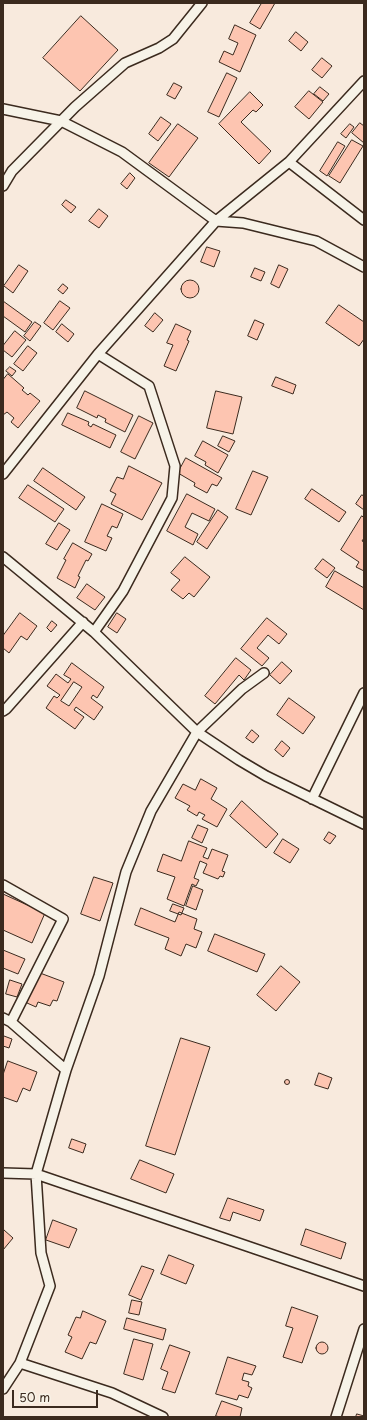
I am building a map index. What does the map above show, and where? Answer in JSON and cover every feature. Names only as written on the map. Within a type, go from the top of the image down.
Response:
[{"type":"street","points":[[3,186],[12,171],[75,107],[125,63],[159,48],[173,39],[202,3]]},
{"type":"street","points":[[3,474],[98,354],[216,221],[288,162],[364,81]]},
{"type":"street","points":[[3,109],[61,121],[122,152],[216,221],[243,223],[316,241],[364,267]]},
{"type":"street","points":[[288,162],[364,220]]},
{"type":"street","points":[[94,632],[123,591],[172,498],[175,466],[149,386],[98,354]]},
{"type":"street","points":[[3,557],[84,622],[197,732],[266,776],[364,824]]},
{"type":"street","points":[[3,711],[84,622]]},
{"type":"street","points":[[3,1389],[20,1364],[50,1286],[41,1253],[36,1174],[66,1070],[99,976],[126,872],[151,811],[197,732],[242,689],[264,673]]},
{"type":"street","points":[[312,799],[364,692]]},
{"type":"street","points":[[3,885],[63,919],[7,1020],[66,1070]]},
{"type":"street","points":[[3,1173],[36,1174],[364,1286]]},
{"type":"street","points":[[336,1417],[364,1329]]},
{"type":"street","points":[[20,1364],[112,1393],[164,1417]]},
{"type":"building","points":[[262,3],[275,3],[260,29],[250,23]]},
{"type":"building","points":[[81,16],[118,50],[80,91],[43,58]]},
{"type":"building","points":[[235,25],[256,35],[240,72],[219,62],[224,51],[233,55],[238,43],[229,39]]},
{"type":"building","points":[[296,32],[308,42],[301,51],[289,41]]},
{"type":"building","points":[[322,58],[332,66],[322,78],[312,70]]},
{"type":"building","points":[[227,73],[237,78],[219,117],[208,112]]},
{"type":"building","points":[[174,83],[182,87],[175,99],[167,95]]},
{"type":"building","points":[[320,87],[329,94],[323,101],[314,94]]},
{"type":"building","points":[[309,91],[323,102],[309,119],[295,107]]},
{"type":"building","points":[[250,92],[263,105],[256,112],[253,110],[241,122],[271,151],[259,164],[219,124]]},
{"type":"building","points":[[161,117],[171,124],[158,141],[149,134]]},
{"type":"building","points":[[360,123],[364,126],[364,143],[352,133]]},
{"type":"building","points":[[178,124],[198,138],[169,177],[149,163]]},
{"type":"building","points":[[350,124],[354,127],[346,138],[341,134]]},
{"type":"building","points":[[352,140],[363,146],[340,183],[329,176]]},
{"type":"building","points":[[338,142],[345,146],[327,176],[320,171]]},
{"type":"building","points":[[130,173],[135,178],[127,189],[121,184]]},
{"type":"building","points":[[66,200],[76,207],[71,213],[62,205]]},
{"type":"building","points":[[99,209],[108,216],[99,228],[89,221]]},
{"type":"building","points":[[207,247],[220,251],[214,267],[201,262]]},
{"type":"building","points":[[19,265],[28,271],[13,293],[4,286]]},
{"type":"building","points":[[279,265],[288,269],[279,288],[271,284]]},
{"type":"building","points":[[255,268],[265,272],[261,281],[251,277]]},
{"type":"building","points":[[186,280],[194,280],[199,285],[197,296],[194,298],[186,298],[181,293],[181,285]]},
{"type":"building","points":[[63,284],[68,288],[63,294],[58,290]]},
{"type":"building","points":[[3,301],[32,322],[25,332],[3,316]]},
{"type":"building","points":[[60,301],[70,308],[53,330],[44,323]]},
{"type":"building","points":[[339,305],[364,322],[364,339],[359,346],[326,323]]},
{"type":"building","points":[[155,313],[163,320],[153,332],[145,326]]},
{"type":"building","points":[[255,320],[264,324],[257,340],[248,336]]},
{"type":"building","points":[[35,322],[41,326],[30,341],[24,336]]},
{"type":"building","points":[[62,324],[74,334],[68,342],[56,332]]},
{"type":"building","points":[[176,324],[191,331],[187,340],[189,341],[176,371],[164,366],[173,345],[167,343]]},
{"type":"building","points":[[15,331],[26,340],[12,357],[3,350],[3,346]]},
{"type":"building","points":[[28,346],[37,353],[23,371],[14,364]]},
{"type":"building","points":[[10,367],[16,371],[12,376],[6,371]]},
{"type":"building","points":[[8,374],[24,388],[22,390],[28,395],[30,393],[40,401],[18,428],[11,422],[14,418],[7,412],[3,415],[3,380]]},
{"type":"building","points":[[276,377],[296,385],[293,394],[272,386]]},
{"type":"building","points":[[85,391],[133,415],[125,432],[105,422],[106,419],[98,415],[97,418],[77,408]]},
{"type":"building","points":[[216,391],[242,397],[233,434],[207,428]]},
{"type":"building","points":[[68,413],[89,422],[88,425],[91,427],[93,424],[116,435],[110,448],[62,425]]},
{"type":"building","points":[[139,416],[153,423],[135,459],[121,452]]},
{"type":"building","points":[[223,436],[235,441],[229,452],[218,446]]},
{"type":"building","points":[[203,441],[228,455],[218,473],[205,465],[206,462],[195,456]]},
{"type":"building","points":[[186,458],[222,478],[217,486],[212,484],[207,493],[194,486],[195,483],[178,473]]},
{"type":"building","points":[[129,466],[162,483],[142,520],[111,504],[116,494],[110,491],[117,477],[123,479]]},
{"type":"building","points":[[43,468],[85,497],[76,510],[34,481]]},
{"type":"building","points":[[253,471],[268,477],[251,515],[236,509]]},
{"type":"building","points":[[28,485],[64,509],[55,522],[19,498]]},
{"type":"building","points":[[312,489],[346,512],[339,522],[305,499]]},
{"type":"building","points":[[187,494],[215,509],[209,521],[192,513],[185,527],[198,534],[193,545],[167,531]]},
{"type":"building","points":[[362,495],[364,496],[364,510],[356,504]]},
{"type":"building","points":[[102,504],[123,514],[117,528],[112,526],[107,536],[112,538],[106,551],[85,542]]},
{"type":"building","points":[[218,510],[228,517],[207,549],[197,542]]},
{"type":"building","points":[[362,516],[364,518],[364,538],[362,541],[364,542],[364,571],[356,567],[359,562],[341,550]]},
{"type":"building","points":[[59,523],[70,530],[57,550],[46,544]]},
{"type":"building","points":[[73,543],[92,554],[88,561],[86,560],[78,576],[80,577],[75,588],[57,578],[66,560],[64,559]]},
{"type":"building","points":[[185,557],[210,577],[194,597],[189,593],[183,599],[171,590],[180,580],[171,573]]},
{"type":"building","points":[[323,559],[335,568],[327,578],[315,569]]},
{"type":"building","points":[[335,571],[364,588],[364,610],[326,587]]},
{"type":"building","points":[[87,584],[105,597],[95,610],[77,598]]},
{"type":"building","points":[[20,613],[37,626],[27,640],[21,636],[9,653],[3,648],[3,636]]},
{"type":"building","points":[[117,613],[126,619],[117,633],[108,627]]},
{"type":"building","points":[[267,618],[287,634],[279,644],[268,635],[257,648],[269,658],[262,666],[241,649]]},
{"type":"building","points":[[52,621],[57,625],[51,632],[47,628]]},
{"type":"building","points":[[236,658],[251,670],[244,680],[239,675],[215,704],[205,696]]},
{"type":"building","points":[[282,662],[292,671],[280,684],[270,675]]},
{"type":"building","points":[[72,663],[104,687],[97,698],[93,695],[91,698],[103,707],[94,720],[76,707],[74,710],[84,717],[75,729],[46,708],[54,696],[57,698],[60,695],[47,686],[56,674],[68,683],[71,679],[64,675]],"holes":[[[74,682],[82,687],[69,706],[61,701]]]},
{"type":"building","points":[[289,698],[315,717],[303,734],[277,715]]},
{"type":"building","points":[[252,730],[259,736],[253,743],[246,738]]},
{"type":"building","points":[[282,741],[290,748],[283,757],[275,750]]},
{"type":"building","points":[[201,779],[217,788],[211,799],[227,809],[217,827],[202,819],[205,815],[199,812],[197,816],[187,810],[190,806],[175,798],[183,784],[195,790]]},
{"type":"building","points":[[242,801],[278,834],[266,848],[230,816]]},
{"type":"building","points":[[198,825],[208,829],[202,843],[192,838]]},
{"type":"building","points":[[329,832],[336,836],[330,844],[324,840]]},
{"type":"building","points":[[283,839],[299,849],[290,863],[274,853]]},
{"type":"building","points":[[189,841],[207,848],[203,857],[208,859],[212,849],[228,855],[222,871],[225,872],[223,877],[220,876],[218,879],[203,873],[207,864],[200,861],[194,878],[199,880],[196,886],[192,884],[184,906],[167,899],[175,877],[157,871],[163,854],[181,861]]},
{"type":"building","points":[[94,877],[113,883],[100,921],[81,914]]},
{"type":"building","points":[[193,886],[203,890],[196,910],[186,906]]},
{"type":"building","points":[[3,894],[45,913],[32,943],[3,930]]},
{"type":"building","points":[[173,904],[184,908],[181,915],[170,911]]},
{"type":"building","points":[[141,908],[175,922],[179,912],[197,919],[194,929],[202,932],[196,948],[186,944],[181,956],[165,949],[169,938],[135,925]]},
{"type":"building","points":[[215,934],[265,954],[257,972],[208,951]]},
{"type":"building","points":[[3,950],[25,959],[18,974],[3,968]]},
{"type":"building","points":[[281,966],[300,982],[276,1011],[257,995]]},
{"type":"building","points":[[40,973],[64,982],[57,1001],[53,1000],[50,1006],[38,1002],[36,1007],[27,1003]]},
{"type":"building","points":[[10,980],[22,984],[17,997],[6,994]]},
{"type":"building","points":[[4,1036],[12,1039],[9,1048],[3,1046]]},
{"type":"building","points":[[181,1038],[210,1047],[175,1155],[146,1146]]},
{"type":"building","points":[[8,1061],[37,1072],[30,1091],[23,1088],[17,1102],[3,1097],[3,1075]]},
{"type":"building","points":[[319,1073],[332,1078],[328,1089],[315,1085]]},
{"type":"building","points":[[285,1080],[289,1080],[289,1084],[285,1084]]},
{"type":"building","points":[[72,1139],[86,1144],[83,1153],[69,1148]]},
{"type":"building","points":[[140,1160],[174,1174],[166,1193],[131,1179]]},
{"type":"building","points":[[228,1198],[264,1210],[260,1221],[233,1212],[230,1221],[220,1218]]},
{"type":"building","points":[[53,1220],[77,1229],[69,1248],[46,1240]]},
{"type":"building","points":[[306,1229],[346,1243],[341,1259],[301,1245]]},
{"type":"building","points":[[4,1230],[13,1238],[3,1250],[3,1232]]},
{"type":"building","points":[[169,1255],[194,1265],[186,1284],[161,1274]]},
{"type":"building","points":[[142,1266],[154,1270],[141,1300],[129,1295]]},
{"type":"building","points":[[132,1300],[142,1302],[139,1315],[129,1313]]},
{"type":"building","points":[[292,1307],[318,1316],[302,1363],[283,1357],[293,1328],[286,1326]]},
{"type":"building","points":[[83,1311],[106,1321],[96,1344],[90,1342],[82,1359],[65,1352],[72,1337],[68,1335],[76,1317],[80,1318]]},
{"type":"building","points":[[127,1318],[166,1329],[163,1340],[124,1329]]},
{"type":"building","points":[[134,1339],[153,1344],[143,1380],[124,1374]]},
{"type":"building","points":[[324,1342],[327,1343],[327,1353],[320,1354],[317,1353],[316,1346],[317,1343]]},
{"type":"building","points":[[170,1345],[190,1352],[175,1393],[162,1389],[168,1372],[161,1369]]},
{"type":"building","points":[[228,1357],[256,1366],[252,1375],[244,1373],[242,1380],[249,1382],[248,1386],[252,1388],[248,1398],[239,1395],[237,1400],[216,1394]]},
{"type":"building","points":[[222,1401],[242,1408],[240,1417],[216,1416]]},
{"type":"building","points":[[357,1414],[364,1416],[364,1417],[356,1417]]}]
